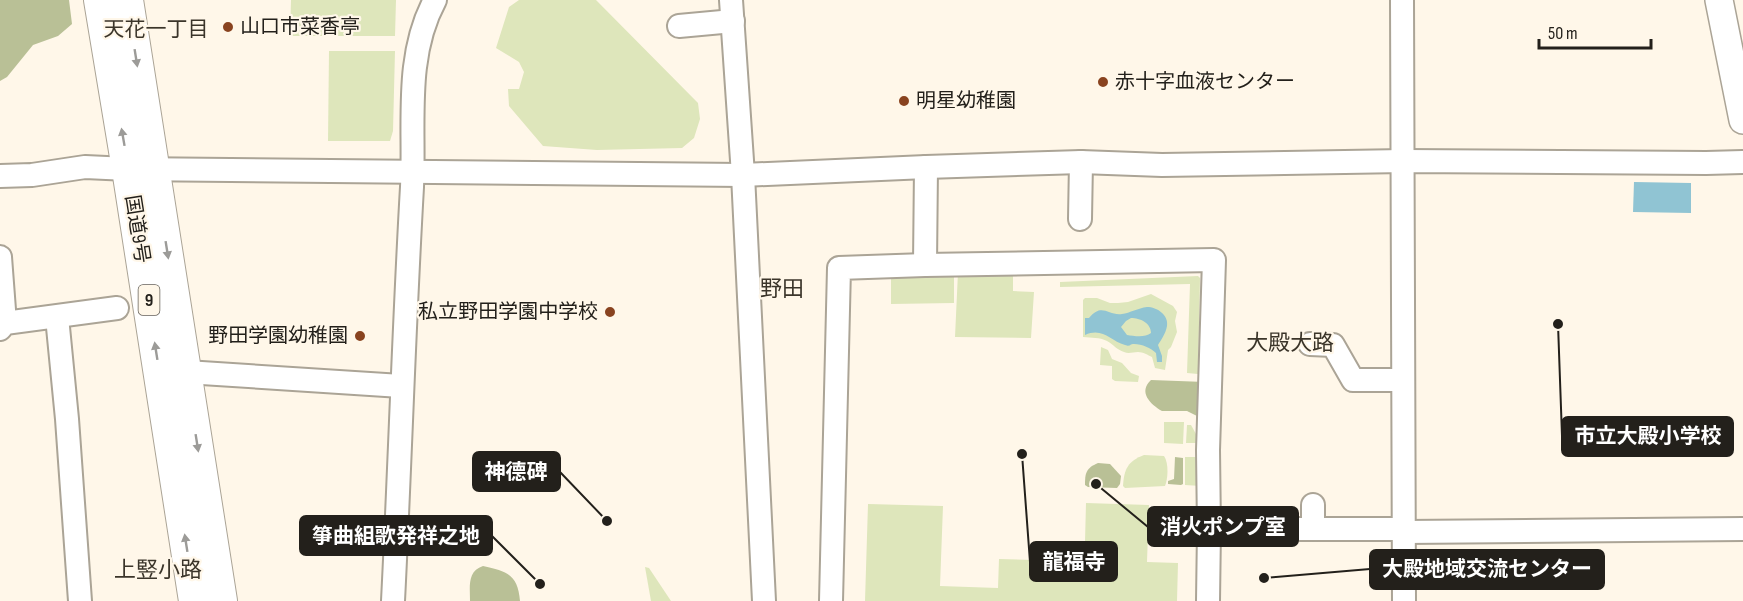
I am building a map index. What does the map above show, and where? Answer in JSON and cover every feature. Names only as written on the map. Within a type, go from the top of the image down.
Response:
[{"type":"highway","name":"国道9号","points":[[100,0],[141,169],[186,372],[221,601]]},
{"type":"highway","name":"国道9号","points":[[127,0],[141,169],[195,601]]},
{"type":"main road","points":[[1719,0],[1743,120]]},
{"type":"street","points":[[393,601],[412,171],[412,107],[417,47],[428,12],[435,0]]},
{"type":"street","points":[[1402,0],[1404,601]]},
{"type":"street","points":[[679,26],[732,10],[744,175],[764,601]]},
{"type":"street","points":[[0,177],[85,167],[744,175],[1081,162],[1162,165],[1404,161],[1743,162]]},
{"type":"street","points":[[1080,219],[1081,162]]},
{"type":"street","points":[[924,265],[926,167]]},
{"type":"street","points":[[0,257],[3,326],[117,308]]},
{"type":"street","points":[[831,601],[839,268],[1215,260],[1208,450],[1208,601]]},
{"type":"street","points":[[57,317],[80,601]]},
{"type":"street","points":[[1310,344],[1332,345],[1353,380],[1402,380]]},
{"type":"street","points":[[186,372],[401,387]]},
{"type":"street","points":[[1313,505],[1313,529]]},
{"type":"street","points":[[1209,529],[1743,529]]},
{"type":"green space","points":[[0,0],[69,0],[72,24],[58,36],[33,45],[7,77],[0,81]]},
{"type":"green space","points":[[291,0],[396,0],[395,36],[290,36]]},
{"type":"green space","points":[[519,0],[596,0],[698,103],[700,119],[694,138],[682,148],[597,150],[543,146],[509,106],[508,89],[519,89],[524,72],[519,62],[496,48],[509,7]]},
{"type":"green space","points":[[329,51],[395,51],[393,131],[390,141],[328,141]]},
{"type":"green space","points":[[954,270],[954,303],[891,304],[891,271]]},
{"type":"green space","points":[[1013,271],[1013,291],[1034,292],[1031,338],[955,337],[958,272]]},
{"type":"green space","points":[[1198,276],[1200,278],[1198,374],[1187,373],[1190,284],[1060,287],[1060,282]]},
{"type":"green space","points":[[1151,294],[1173,306],[1177,312],[1175,321],[1177,332],[1168,350],[1165,370],[1155,368],[1152,357],[1145,354],[1126,353],[1104,340],[1083,337],[1083,300],[1085,298],[1118,303]]},
{"type":"green space","points":[[1101,347],[1108,350],[1112,359],[1122,363],[1131,373],[1139,376],[1138,382],[1112,379],[1112,366],[1100,365]]},
{"type":"green space","points":[[1151,380],[1205,382],[1201,418],[1187,411],[1162,411],[1158,408],[1150,401],[1146,393],[1147,384]]},
{"type":"green space","points":[[1164,422],[1184,422],[1183,444],[1164,443]]},
{"type":"green space","points":[[1187,425],[1191,425],[1201,443],[1186,443]]},
{"type":"green space","points":[[1144,455],[1164,456],[1168,471],[1165,486],[1125,488],[1123,486],[1128,466]]},
{"type":"green space","points":[[1175,457],[1183,458],[1183,484],[1181,485],[1168,484],[1168,481],[1174,479]]},
{"type":"green space","points":[[1185,457],[1202,457],[1201,486],[1185,485]]},
{"type":"green space","points":[[1098,463],[1110,464],[1121,476],[1117,488],[1085,485],[1087,471]]},
{"type":"green space","points":[[1086,503],[1149,505],[1147,562],[1178,563],[1177,601],[865,601],[868,504],[943,506],[940,586],[998,588],[999,559],[1034,560],[1035,541],[1085,542]]},
{"type":"green space","points":[[483,566],[505,572],[510,576],[517,585],[520,601],[470,601],[472,576],[478,568]]},
{"type":"green space","points":[[645,567],[649,568],[671,601],[651,601]]},
{"type":"water","points":[[1634,182],[1691,183],[1691,213],[1633,212]]},
{"type":"water","points":[[1147,307],[1158,310],[1166,318],[1166,329],[1158,345],[1162,362],[1157,362],[1156,353],[1149,348],[1134,344],[1127,346],[1102,334],[1085,335],[1085,318],[1089,318],[1098,311],[1122,314]],"holes":[[[1134,318],[1147,324],[1151,333],[1143,336],[1127,335],[1121,327],[1126,321]]]},
{"type":"place","name":"山口市菜香亭","points":[[228,27]]},
{"type":"place","name":"赤十字血液センター","points":[[1103,82]]},
{"type":"place","name":"明星幼稚園","points":[[904,101]]},
{"type":"place","name":"私立野田学園中学校","points":[[610,312]]},
{"type":"place","name":"市立大殿小学校","points":[[1558,324]]},
{"type":"place","name":"野田学園幼稚園","points":[[360,336]]},
{"type":"place","name":"龍福寺","points":[[1022,454]]},
{"type":"place","name":"消火ポンプ室","points":[[1096,484]]},
{"type":"place","name":"神德碑","points":[[607,521]]},
{"type":"place","name":"大殿地域交流センター","points":[[1264,578]]},
{"type":"place","name":"箏曲組歌発祥之地","points":[[540,584]]},
{"type":"district","name":"天花一丁目","points":[[156,29]]},
{"type":"district","name":"野田","points":[[782,289]]},
{"type":"district","name":"大殿大路","points":[[1290,343]]},
{"type":"district","name":"上竪小路","points":[[158,570]]}]
